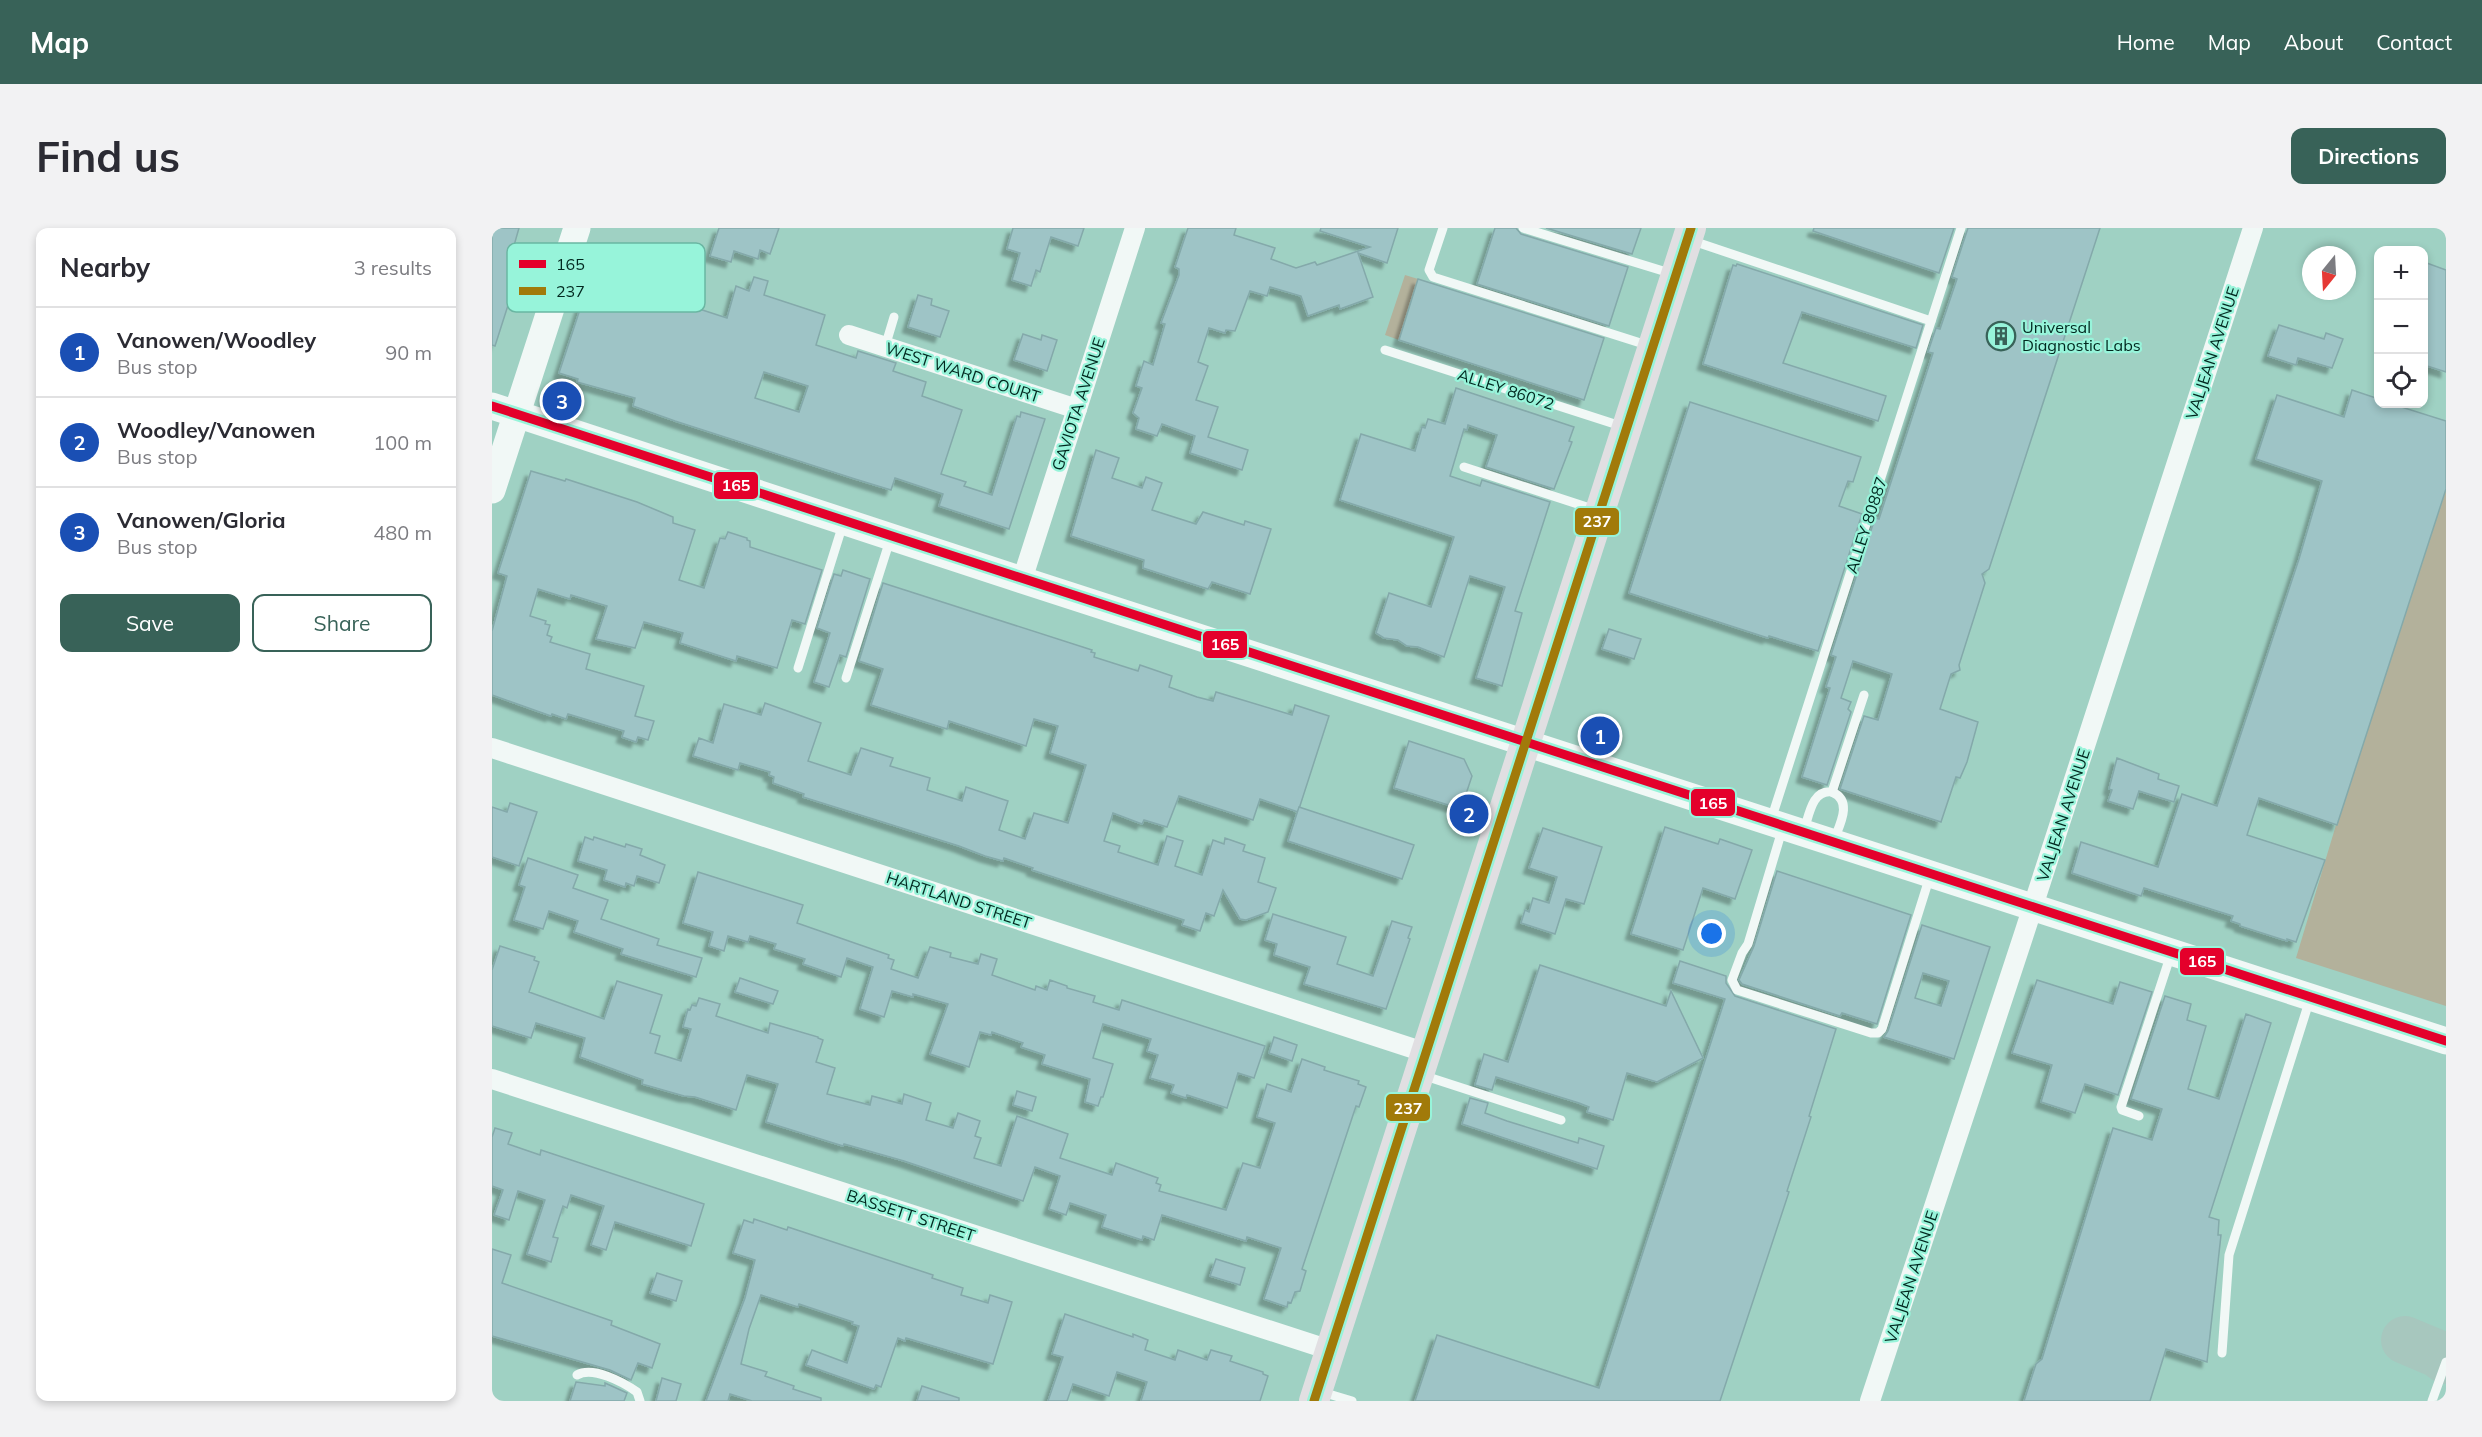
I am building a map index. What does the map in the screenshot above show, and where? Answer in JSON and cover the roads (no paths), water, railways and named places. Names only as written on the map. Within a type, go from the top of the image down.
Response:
[{"type":"main road","points":[[571,243],[577,228]]},
{"type":"main road","points":[[1315,1395],[1689,233]]},
{"type":"main road","points":[[492,490],[504,411],[543,312]]},
{"type":"main road","points":[[504,411],[2446,1041]]},
{"type":"street","name":"GAVIOTA AVENUE","points":[[1022,580],[1135,228]]},
{"type":"street","name":"VALJEAN AVENUE","points":[[1870,1401],[2253,228]]},
{"type":"street","name":"WEST WARD COURT","points":[[849,335],[1077,409]]},
{"type":"street","name":"HARTLAND STREET","points":[[492,748],[1423,1064]]},
{"type":"street","name":"BASSETT STREET","points":[[492,1079],[1330,1350]]},
{"type":"lane","points":[[1443,228],[1429,270],[1433,277],[1652,347]]},
{"type":"lane","points":[[1523,228],[1676,275]]},
{"type":"lane","name":"ALLEY 80887","points":[[1786,827],[1931,321],[1961,228]]},
{"type":"lane","points":[[1689,233],[1931,321]]},
{"type":"lane","points":[[885,346],[894,317]]},
{"type":"lane","name":"ALLEY 86072","points":[[1385,350],[1626,428]]},
{"type":"lane","points":[[1464,467],[1600,511]]},
{"type":"lane","points":[[798,668],[843,522]]},
{"type":"lane","points":[[846,678],[891,537]]},
{"type":"lane","points":[[1832,792],[1864,695]]},
{"type":"lane","points":[[1834,842],[1844,810],[1844,802],[1838,795],[1825,791],[1818,795],[1786,827],[1748,944],[1742,953],[1732,980],[1737,990],[1871,1034],[1878,1033],[1882,1029],[1894,993],[1930,873]]},
{"type":"lane","points":[[2139,1116],[2122,1110],[2121,1107],[2172,951]]},
{"type":"lane","points":[[2222,1353],[2231,1248],[2311,997]]},
{"type":"lane","points":[[1423,1064],[1561,1120]]},
{"type":"lane","points":[[2432,1401],[2446,1362]]},
{"type":"lane","points":[[577,1376],[584,1371],[592,1372],[619,1382],[637,1392],[640,1401]]},
{"type":"lane","points":[[1315,1395],[1352,1401]]},
{"type":"place","name":"Universal Diagnostic Labs","points":[[2001,336]]},
{"type":"place","name":"Vanowen/Gloria","points":[[562,401]]},
{"type":"place","name":"Vanowen/Woodley","points":[[1600,736]]},
{"type":"place","name":"Woodley/Vanowen","points":[[1469,814]]}]
